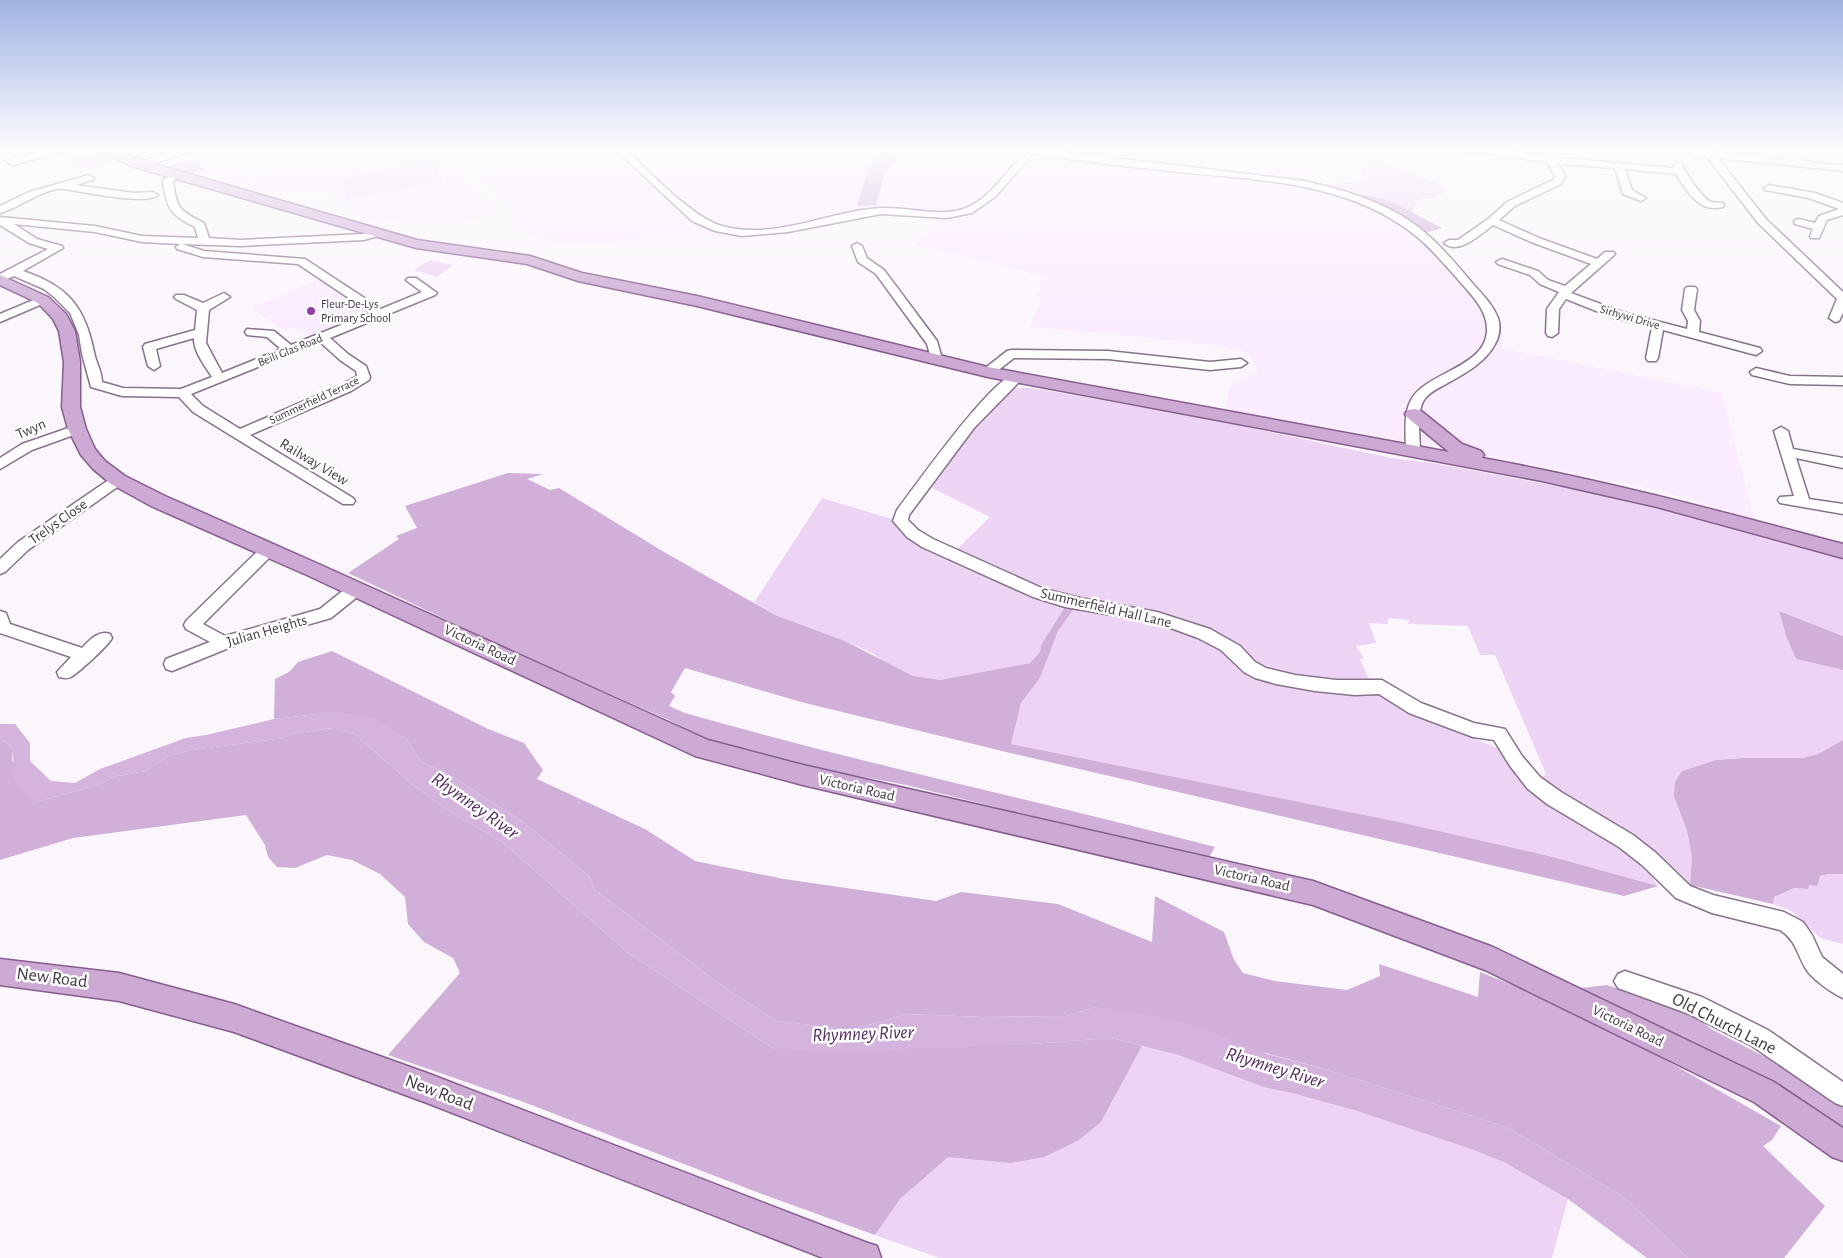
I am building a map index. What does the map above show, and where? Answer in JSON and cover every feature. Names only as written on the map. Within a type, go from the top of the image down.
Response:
[{"type":"main road","points":[[287,207],[416,244],[530,260],[578,277],[697,300],[988,372],[1542,475],[1657,501],[1843,550]]},
{"type":"main road","name":"Victoria Road","points":[[4,277],[43,300],[60,317],[68,331],[72,366],[71,407],[77,429],[87,451],[99,465],[118,480],[158,501],[356,589],[703,749],[803,775],[1313,892],[1493,960],[1764,1092],[1843,1146]]},
{"type":"main road","points":[[1414,414],[1456,448],[1542,475]]},
{"type":"main road","name":"New Road","points":[[0,972],[119,987],[234,1018],[427,1088],[865,1258]]},
{"type":"street","points":[[172,207],[178,215],[200,225],[204,242]]},
{"type":"street","points":[[683,207],[706,224],[728,231],[757,233],[786,231],[870,212],[898,211],[948,214],[969,211],[975,207]]},
{"type":"street","points":[[1377,207],[1407,224],[1430,243],[1487,307],[1493,322],[1493,333],[1485,351],[1460,371],[1428,389],[1417,402],[1414,414],[1413,452]]},
{"type":"street","points":[[1449,243],[1460,243],[1492,221],[1508,207]]},
{"type":"street","points":[[1751,207],[1762,221],[1843,298],[1836,318]]},
{"type":"street","points":[[1799,222],[1817,232],[1823,218],[1843,211]]},
{"type":"street","points":[[0,220],[94,229],[142,239],[204,242],[274,242],[364,237],[377,233]]},
{"type":"street","points":[[0,220],[33,241],[58,248],[4,277]]},
{"type":"street","points":[[1492,221],[1535,240],[1598,263]]},
{"type":"street","points":[[167,243],[203,254],[301,261],[380,314]]},
{"type":"street","points":[[857,246],[862,260],[880,272],[934,344],[936,359]]},
{"type":"street","points":[[1552,333],[1553,310],[1565,292],[1609,254]]},
{"type":"street","name":"Sirhywi Drive","points":[[1502,262],[1534,274],[1544,282],[1618,315],[1694,334],[1757,346],[1756,378],[1843,381]]},
{"type":"street","points":[[4,277],[28,277],[52,288],[76,311],[85,334],[87,349],[96,380]]},
{"type":"street","name":"Beili Glas Road","points":[[183,393],[431,293],[412,280]]},
{"type":"street","points":[[1691,289],[1688,310],[1694,321],[1694,334]]},
{"type":"street","points":[[180,297],[203,308]]},
{"type":"street","points":[[203,308],[224,297]]},
{"type":"street","points":[[0,318],[43,300]]},
{"type":"street","points":[[203,308],[200,343],[219,378]]},
{"type":"street","points":[[1652,358],[1658,325]]},
{"type":"street","points":[[154,366],[149,347],[202,332]]},
{"type":"street","points":[[251,332],[270,334],[289,350]]},
{"type":"street","name":"Summerfield Terrace","points":[[238,435],[346,388],[364,377],[362,369],[344,357],[322,336]]},
{"type":"street","points":[[988,372],[1011,354],[1108,355],[1210,366],[1241,363]]},
{"type":"street","points":[[72,366],[122,392],[183,393]]},
{"type":"street","name":"Summerfield Hall Lane","points":[[1016,377],[993,397],[902,514],[900,521],[906,530],[932,545],[1006,580],[1049,597],[1151,616],[1191,629],[1234,650],[1253,670],[1338,688],[1373,689],[1382,687],[1415,708],[1473,730],[1499,734],[1516,762],[1534,783],[1554,798],[1626,841],[1649,859],[1683,892],[1712,904],[1784,922],[1796,929],[1805,942],[1814,964],[1843,988]]},
{"type":"street","points":[[72,389],[96,380]]},
{"type":"street","name":"Railway View","points":[[183,393],[198,409],[348,501]]},
{"type":"street","name":"Twyn","points":[[0,464],[27,447],[77,429]]},
{"type":"street","points":[[1781,431],[1803,503]]},
{"type":"street","points":[[1787,452],[1843,463]]},
{"type":"street","name":"Trelys Close","points":[[0,568],[23,546],[118,480]]},
{"type":"street","points":[[1785,500],[1843,509]]},
{"type":"street","points":[[218,639],[192,625],[268,550]]},
{"type":"street","name":"Julian Heights","points":[[172,664],[232,640],[325,614],[356,589]]},
{"type":"street","points":[[1,624],[84,655]]},
{"type":"street","points":[[65,672],[104,638]]},
{"type":"street","name":"Old Church Lane","points":[[1625,981],[1694,1005],[1760,1038],[1843,1095]]},
{"type":"shaded area","points":[[350,207],[491,207],[496,213],[463,224],[372,222]]},
{"type":"shaded area","points":[[508,207],[1382,207],[1425,233],[1494,308],[1501,324],[1502,339],[1500,348],[1722,393],[1754,519],[1662,491],[1448,448],[1225,410],[1230,385],[1258,371],[1246,352],[1220,346],[1030,327],[1042,298],[1036,296],[1044,277],[915,245],[937,217],[915,215],[865,217],[785,234],[739,239],[655,238],[576,246],[557,243],[533,234],[522,226]]},
{"type":"shaded area","points":[[1382,207],[1400,207],[1442,228],[1425,233]]},
{"type":"shaded area","points":[[1399,207],[1415,207],[1412,212]]},
{"type":"shaded area","points":[[430,260],[453,265],[437,277],[414,270]]},
{"type":"shaded area","name":"Fleur-De-Lys Primary School","points":[[318,279],[371,314],[310,337],[296,326],[285,331],[251,308]]},
{"type":"shaded area","points":[[1016,388],[1033,388],[1214,420],[1391,458],[1432,463],[1579,490],[1702,520],[1843,558],[1843,636],[1779,611],[1786,636],[1796,659],[1843,670],[1843,740],[1818,754],[1803,758],[1716,760],[1682,771],[1674,796],[1687,831],[1692,857],[1690,885],[1680,881],[1541,778],[1546,774],[1495,655],[1480,655],[1468,626],[1408,624],[1409,620],[1388,618],[1388,624],[1369,623],[1376,643],[1356,646],[1364,658],[1360,659],[1369,679],[1376,687],[1263,671],[1233,644],[1039,590],[954,552],[990,517],[928,486],[1000,396]]},
{"type":"shaded area","points":[[508,473],[543,474],[527,479],[550,490],[559,488],[664,552],[775,615],[845,641],[913,676],[940,680],[1030,663],[1040,652],[1041,645],[1067,604],[1075,607],[1058,631],[1040,678],[1021,703],[1011,744],[1399,822],[1549,856],[1658,886],[1624,896],[998,750],[801,702],[685,668],[671,692],[675,696],[669,706],[685,713],[817,749],[1215,847],[1208,859],[906,785],[785,762],[708,741],[669,720],[515,652],[348,573],[399,539],[396,536],[417,528],[405,506]]},
{"type":"shaded area","points":[[822,498],[895,520],[903,533],[924,546],[1067,604],[1041,645],[1040,652],[1030,663],[940,680],[913,676],[889,665],[872,653],[775,615],[754,603]]},
{"type":"shaded area","points":[[1075,607],[1155,621],[1215,643],[1247,673],[1265,682],[1311,689],[1381,692],[1455,731],[1497,748],[1517,769],[1641,860],[1658,886],[1549,856],[1399,822],[1011,744],[1021,703],[1040,678],[1058,631]]},
{"type":"shaded area","points":[[1779,611],[1843,636],[1843,670],[1796,659],[1786,636]]},
{"type":"shaded area","points":[[332,651],[488,729],[524,743],[543,770],[537,779],[645,829],[695,861],[784,879],[936,901],[961,892],[1058,904],[1152,942],[1155,896],[1224,932],[1234,960],[1243,973],[1275,981],[1347,990],[1380,976],[1379,964],[1478,997],[1480,972],[1587,1015],[1781,1126],[1772,1140],[1763,1146],[1825,1206],[1784,1258],[1688,1258],[1625,1198],[1507,1127],[1328,1070],[1095,1007],[1066,1016],[983,1017],[906,1014],[851,1030],[777,1021],[728,990],[595,890],[589,876],[522,821],[448,774],[422,762],[405,737],[326,713],[274,719],[275,679],[289,672],[298,662]]},
{"type":"shaded area","points":[[332,728],[354,734],[413,785],[444,808],[505,844],[628,953],[774,1049],[1031,1044],[1111,1038],[1142,1046],[1101,1122],[1079,1140],[1044,1157],[1010,1163],[948,1157],[900,1199],[875,1235],[754,1191],[521,1101],[388,1055],[460,973],[453,958],[424,942],[408,924],[405,897],[380,874],[352,860],[327,855],[295,868],[277,867],[268,857],[265,845],[246,815],[73,838],[0,860],[0,741],[7,742],[13,750],[12,760],[33,803],[95,786],[117,776],[146,771],[169,756],[192,750],[284,738],[291,734]]},
{"type":"shaded area","points":[[1843,740],[1843,874],[1820,876],[1817,886],[1809,885],[1808,889],[1794,888],[1774,897],[1773,904],[1690,885],[1692,857],[1687,831],[1674,796],[1675,782],[1682,771],[1716,760],[1803,758],[1818,754]]},
{"type":"shaded area","points":[[1828,874],[1843,874],[1843,944],[1820,938],[1791,911],[1773,904],[1774,897],[1794,888],[1807,889],[1813,881]]},
{"type":"shaded area","points":[[1607,985],[1693,1014],[1711,1029],[1775,1062],[1843,1107],[1843,1135],[1572,989]]},
{"type":"shaded area","points":[[1142,1046],[1178,1055],[1263,1087],[1357,1111],[1504,1162],[1568,1199],[1552,1258],[939,1258],[875,1235],[900,1199],[948,1156],[1010,1163],[1101,1122]]},
{"type":"water","name":"Rhymney River","points":[[326,713],[356,714],[376,719],[405,737],[422,762],[448,774],[522,821],[589,876],[595,890],[728,990],[777,1021],[851,1030],[906,1014],[983,1017],[1066,1016],[1095,1007],[1153,1015],[1197,1026],[1267,1054],[1328,1070],[1507,1127],[1625,1198],[1688,1258],[1647,1258],[1568,1199],[1504,1162],[1465,1147],[1357,1111],[1263,1087],[1178,1055],[1111,1038],[1031,1044],[923,1048],[853,1054],[774,1049],[628,953],[505,844],[444,808],[413,785],[354,734],[331,728],[291,734],[285,738],[192,750],[169,756],[146,771],[117,776],[95,786],[33,803],[14,780],[13,750],[7,742],[0,741],[0,724],[15,724],[30,743],[30,761],[51,781],[75,783],[100,769],[186,738],[274,719]]},
{"type":"place","name":"Fleur-De-Lys Primary School","points":[[311,311]]}]
